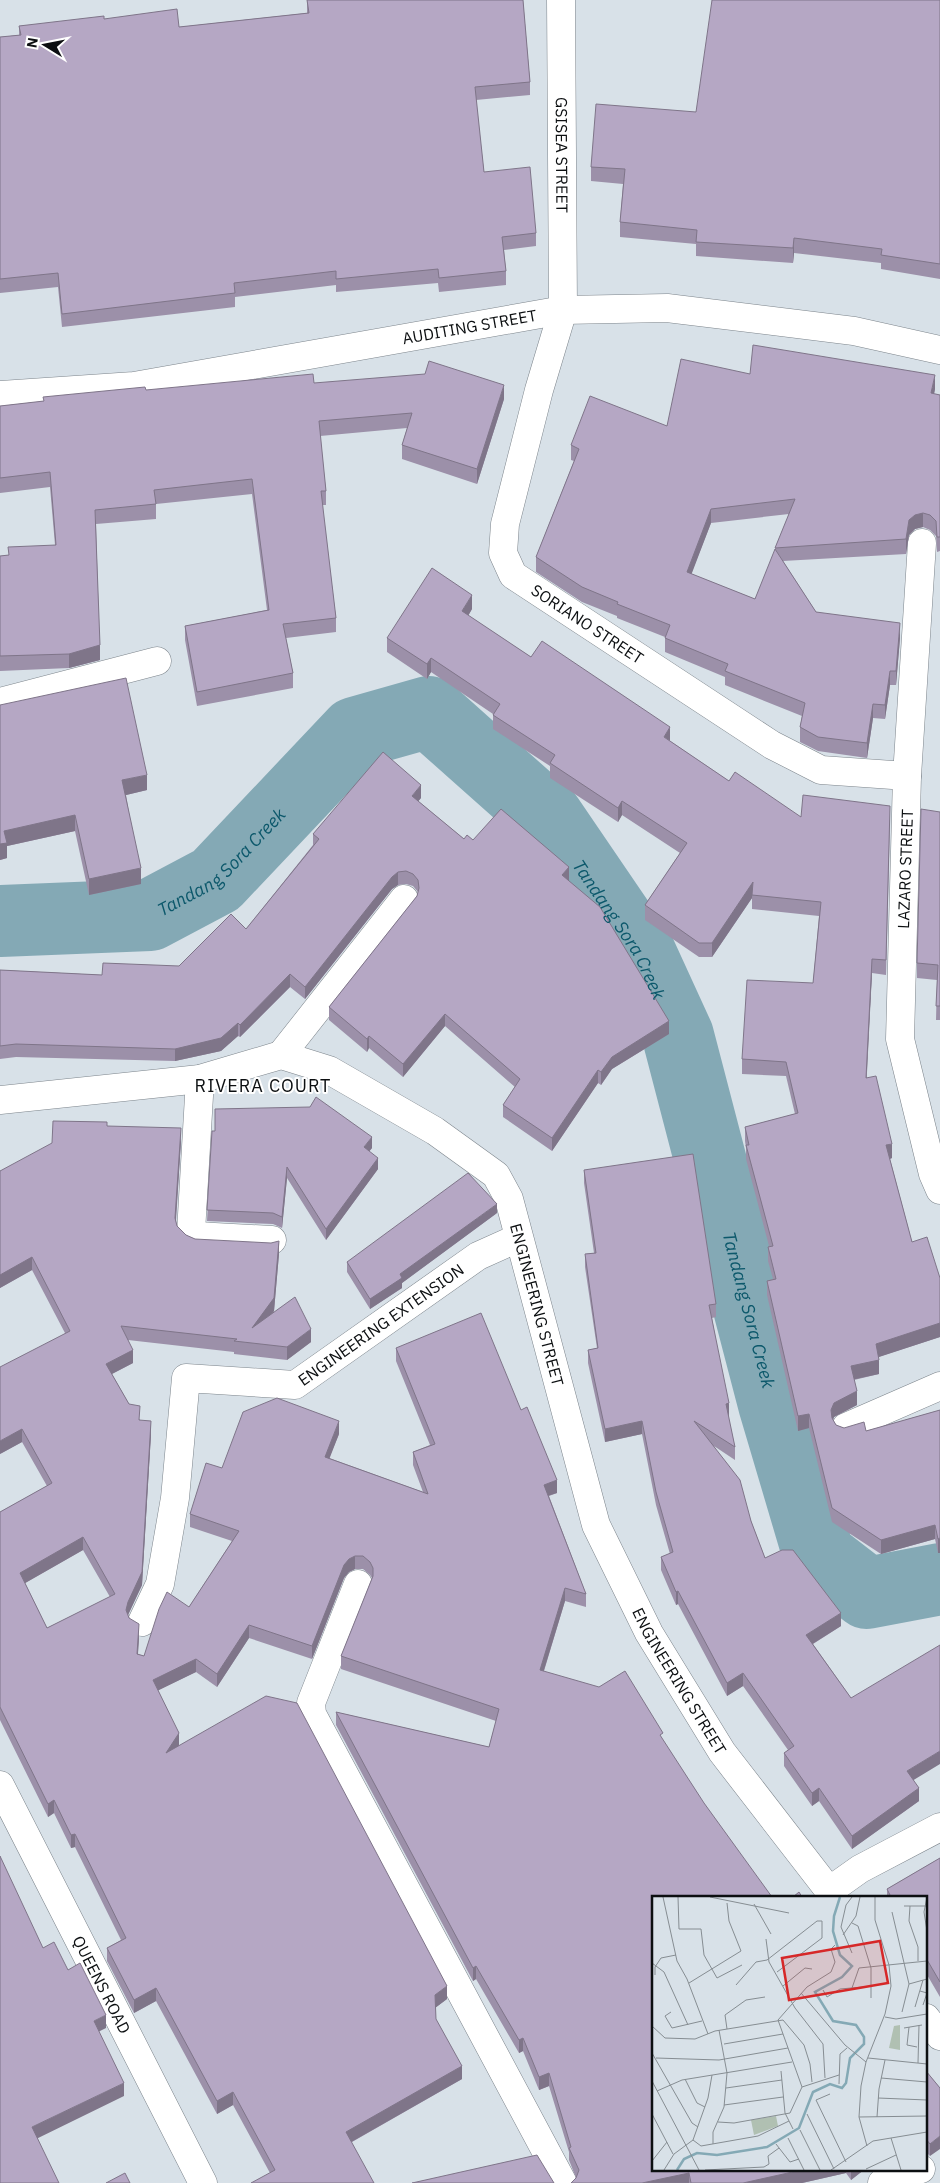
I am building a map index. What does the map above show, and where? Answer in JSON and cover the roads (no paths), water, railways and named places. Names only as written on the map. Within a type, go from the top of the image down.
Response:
[{"type":"street","name":"GSISEA STREET","points":[[561,0],[563,310]]},
{"type":"street","name":"AUDITING STREET","points":[[0,395],[134,386],[563,310],[667,308],[854,331],[940,350]]},
{"type":"street","name":"SORIANO STREET","points":[[563,310],[539,390],[505,524],[503,552],[513,575],[772,745],[821,770],[907,776]]},
{"type":"street","name":"LAZARO STREET","points":[[922,542],[907,776],[900,1039],[933,1174],[940,1190]]},
{"type":"street","points":[[0,702],[157,661]]},
{"type":"street","points":[[0,1100],[200,1079],[281,1055],[404,899]]},
{"type":"street","name":"ENGINEERING STREET","points":[[281,1055],[329,1070],[435,1131],[496,1175],[509,1200],[596,1525],[649,1633],[722,1752],[831,1894]]},
{"type":"street","points":[[200,1079],[192,1232],[196,1236],[272,1240]]},
{"type":"street","name":"ENGINEERING EXTENSION","points":[[142,1622],[160,1584],[175,1498],[186,1378],[295,1384],[478,1256],[518,1238]]},
{"type":"street","points":[[846,1427],[940,1386]]},
{"type":"street","points":[[358,1584],[311,1703],[312,1714],[563,2183]]},
{"type":"street","name":"QUEENS ROAD","points":[[0,1785],[203,2183]]},
{"type":"street","points":[[831,1894],[860,1869],[940,1827]]},
{"type":"street","points":[[928,2021],[940,2036]]},
{"type":"street","points":[[928,2166],[940,2162]]},
{"type":"street","points":[[882,2183],[918,2170]]},
{"type":"waterway","name":"Tandang Sora Creek","points":[[0,921],[150,915],[216,880],[355,733],[429,712],[548,818],[640,953],[678,1036],[774,1404],[819,1556],[867,1593],[940,1579]]},
{"type":"district","name":"RIVERA COURT","points":[[263,1085]]}]
